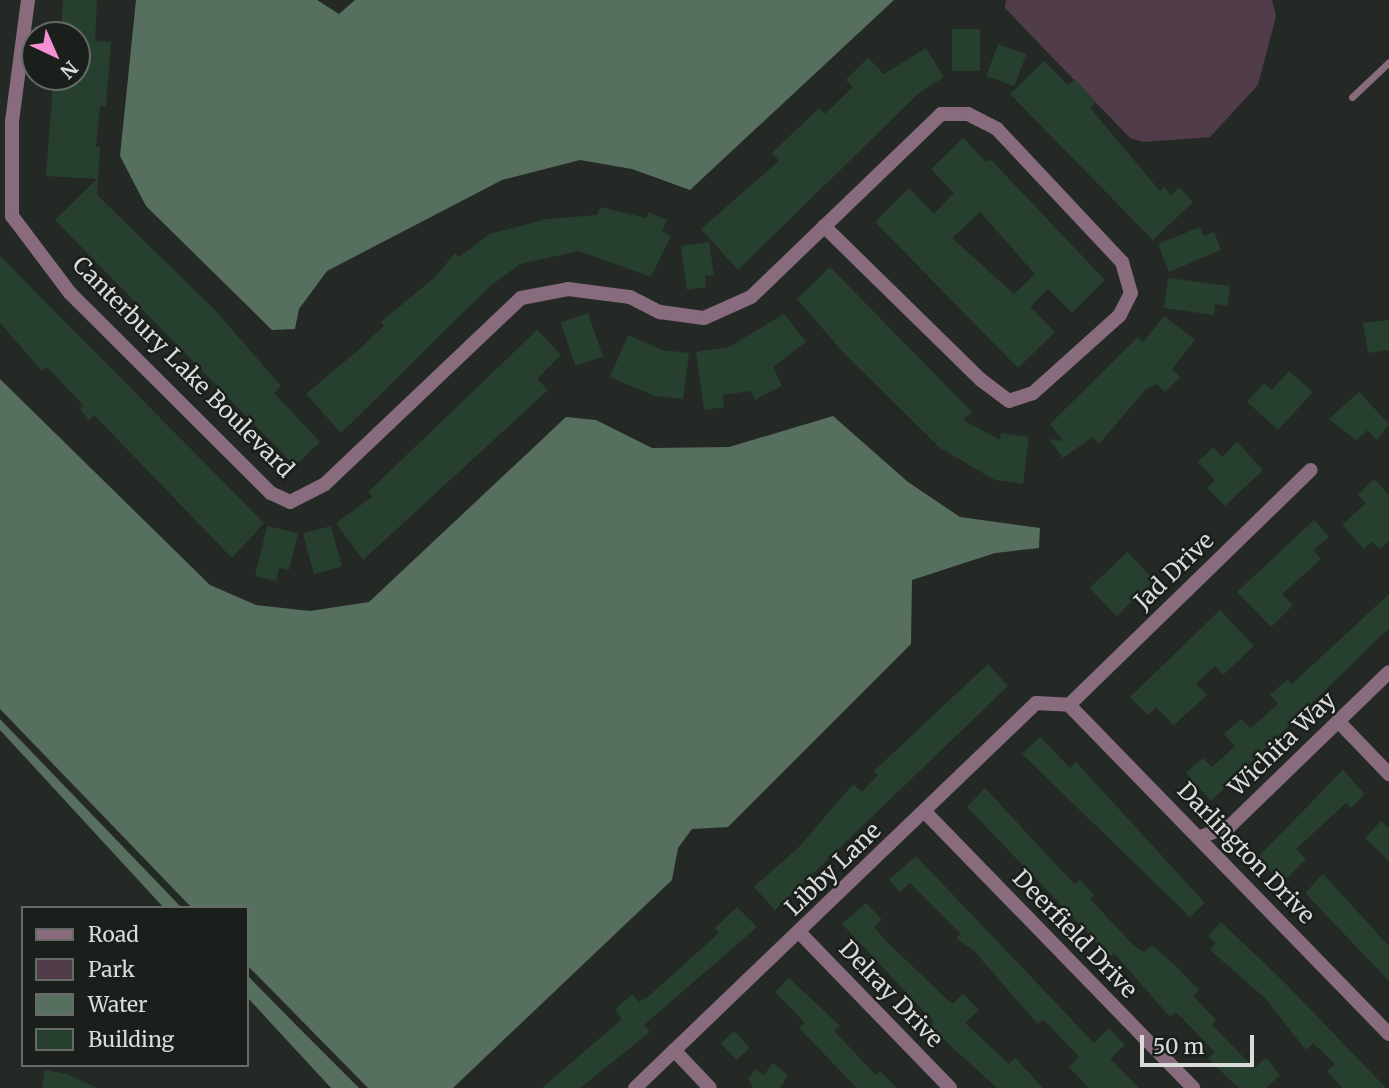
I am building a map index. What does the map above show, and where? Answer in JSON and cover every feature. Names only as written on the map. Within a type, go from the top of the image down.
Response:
[{"type":"street","name":"Canterbury Lake Boulevard","points":[[28,0],[12,121],[12,216],[70,293],[271,493],[290,502],[325,485],[520,298],[568,289],[629,297],[660,312],[704,318],[751,297],[824,226],[941,114],[968,114],[997,129],[1122,262],[1131,293],[1120,315],[1033,393],[1009,401],[981,380],[824,226]]},
{"type":"street","name":"Jad Drive","points":[[1069,705],[1311,470]]},
{"type":"street","name":"Wichita Way","points":[[1200,837],[1230,827],[1389,672]]},
{"type":"street","name":"Libby Lane","points":[[635,1088],[1036,704],[1069,705]]},
{"type":"street","name":"Darlington Drive","points":[[1069,705],[1389,1034]]},
{"type":"street","points":[[1339,721],[1389,774]]},
{"type":"street","name":"Deerfield Drive","points":[[925,812],[1193,1088]]},
{"type":"street","name":"Delray Drive","points":[[799,932],[950,1088]]},
{"type":"street","points":[[674,1050],[710,1088]]},
{"type":"lane","points":[[1352,97],[1389,62]]},
{"type":"green space","points":[[1006,0],[1272,0],[1276,16],[1258,85],[1210,137],[1143,142],[1130,138],[1005,8]]},
{"type":"water","points":[[136,0],[317,0],[339,14],[355,0],[894,0],[690,190],[632,169],[580,160],[502,180],[327,271],[299,309],[295,329],[272,330],[146,206],[120,156]]},
{"type":"water","points":[[0,379],[210,585],[256,605],[310,611],[369,602],[566,417],[596,420],[652,448],[729,447],[833,416],[908,482],[960,517],[1040,528],[1039,548],[995,553],[912,580],[911,644],[728,827],[692,829],[678,848],[672,880],[453,1088],[368,1088],[248,966],[248,906],[190,906],[0,709]]},
{"type":"water","points":[[0,719],[180,906],[162,906],[0,730]]},
{"type":"water","points":[[248,976],[359,1088],[331,1088],[248,998]]},
{"type":"building","points":[[63,0],[97,0],[95,41],[111,42],[106,106],[100,106],[96,147],[100,147],[97,195],[214,309],[281,386],[274,393],[320,442],[295,466],[55,220],[97,179],[46,176],[52,91],[91,91],[91,21],[62,21]]},
{"type":"building","points":[[952,29],[980,29],[980,71],[952,71]]},
{"type":"building","points":[[998,44],[1026,54],[1015,86],[986,76]]},
{"type":"building","points":[[926,48],[944,77],[920,92],[738,270],[701,229],[779,161],[772,153],[819,108],[825,114],[853,87],[846,80],[868,58],[884,74]]},
{"type":"building","points":[[1044,61],[1068,85],[1075,79],[1096,102],[1090,108],[1160,191],[1164,187],[1171,195],[1179,187],[1193,202],[1153,240],[1010,94]]},
{"type":"building","points":[[963,138],[986,162],[990,159],[1105,280],[1072,313],[1048,289],[1030,307],[1055,332],[1018,368],[875,222],[909,188],[934,214],[954,193],[931,169]],"holes":[[[980,212],[1035,274],[1014,294],[952,238]]]},
{"type":"building","points":[[600,207],[646,218],[649,212],[667,220],[662,231],[671,236],[651,277],[579,251],[520,264],[489,287],[341,433],[306,394],[384,326],[381,322],[435,277],[455,253],[459,257],[490,234],[547,219],[597,215]]},
{"type":"building","points":[[1200,227],[1204,236],[1214,232],[1221,250],[1169,272],[1158,244]]},
{"type":"building","points":[[709,242],[714,275],[705,276],[706,287],[687,290],[681,246]]},
{"type":"building","points":[[0,256],[264,523],[232,558],[94,415],[89,420],[80,409],[84,406],[47,367],[42,371],[0,323]]},
{"type":"building","points":[[830,267],[972,412],[963,420],[1000,440],[1001,433],[1029,437],[1023,484],[995,480],[940,448],[842,351],[797,299]]},
{"type":"building","points":[[1168,278],[1230,286],[1227,306],[1215,304],[1214,315],[1164,308]]},
{"type":"building","points":[[588,313],[603,356],[576,366],[561,322]]},
{"type":"building","points":[[784,314],[806,342],[773,367],[782,386],[755,400],[750,391],[723,395],[724,407],[704,410],[696,352],[729,347]]},
{"type":"building","points":[[1164,316],[1195,340],[1172,369],[1180,377],[1165,392],[1157,384],[1146,389],[1099,444],[1093,437],[1063,458],[1049,439],[1063,441],[1050,424],[1138,337],[1143,342]]},
{"type":"building","points":[[1389,320],[1389,350],[1368,353],[1363,323]]},
{"type":"building","points":[[537,330],[561,355],[537,379],[548,390],[363,560],[336,523],[372,497],[368,492]]},
{"type":"building","points":[[628,335],[662,350],[689,353],[683,399],[655,396],[610,377]]},
{"type":"building","points":[[1289,371],[1313,392],[1278,430],[1247,402],[1264,383],[1272,390]]},
{"type":"building","points":[[1359,392],[1389,424],[1377,440],[1368,430],[1356,440],[1329,419]]},
{"type":"building","points":[[1237,442],[1263,470],[1225,506],[1207,488],[1215,480],[1198,462],[1213,447],[1222,457]]},
{"type":"building","points":[[1374,479],[1389,495],[1389,541],[1380,549],[1372,542],[1364,549],[1342,525],[1366,503],[1358,495]]},
{"type":"building","points":[[1314,520],[1329,537],[1313,550],[1321,559],[1282,594],[1293,605],[1271,627],[1237,592]]},
{"type":"building","points":[[267,526],[298,533],[289,570],[279,568],[276,581],[255,576]]},
{"type":"building","points":[[331,526],[342,567],[314,574],[303,534]]},
{"type":"building","points":[[1127,552],[1154,580],[1117,616],[1090,588]]},
{"type":"building","points":[[1389,594],[1389,628],[1211,801],[1186,773],[1203,758],[1212,767],[1235,746],[1224,734],[1241,719],[1250,728],[1259,721],[1278,704],[1270,695],[1288,679],[1292,684]]},
{"type":"building","points":[[1220,610],[1254,646],[1223,675],[1215,666],[1196,684],[1207,695],[1174,725],[1156,707],[1148,715],[1130,697]]},
{"type":"building","points":[[988,664],[1008,686],[775,910],[754,887],[800,846],[853,784],[862,792],[878,775],[874,771]]},
{"type":"building","points":[[1040,737],[1070,768],[1076,762],[1205,903],[1190,917],[1022,754]]},
{"type":"building","points":[[1343,770],[1365,794],[1351,808],[1346,803],[1296,849],[1306,859],[1282,883],[1257,858]]},
{"type":"building","points":[[985,788],[1075,885],[1080,880],[1094,895],[1090,899],[1134,946],[1144,952],[1152,945],[1176,966],[1199,990],[1193,996],[1216,1020],[1212,1025],[1254,1068],[1266,1058],[1280,1075],[1266,1088],[1239,1088],[1230,1080],[1208,1058],[1215,1052],[1176,1012],[1170,1017],[1114,953],[1110,956],[967,807]]},
{"type":"building","points":[[1381,821],[1389,828],[1389,861],[1365,838]]},
{"type":"building","points":[[916,856],[1094,1043],[1109,1028],[1125,1045],[1110,1059],[1139,1088],[1089,1088],[1069,1067],[1079,1057],[1043,1019],[1038,1024],[974,951],[956,938],[961,934],[910,883],[900,892],[889,880]]},
{"type":"building","points":[[1323,874],[1389,946],[1389,981],[1305,893]]},
{"type":"building","points":[[866,903],[882,920],[874,927],[885,940],[952,1004],[963,994],[979,1010],[965,1023],[1009,1064],[1015,1058],[1043,1088],[997,1088],[929,1026],[934,1022],[842,924]]},
{"type":"building","points":[[737,907],[757,927],[644,1025],[650,1032],[580,1088],[542,1088],[622,1019],[615,1010],[632,994],[639,1002],[649,996],[719,933],[715,928]]},
{"type":"building","points":[[1221,922],[1283,981],[1386,1088],[1342,1088],[1327,1071],[1335,1064],[1313,1043],[1306,1050],[1265,998],[1210,950],[1216,943],[1208,936]]},
{"type":"building","points":[[789,978],[840,1026],[834,1031],[876,1075],[880,1071],[897,1088],[857,1088],[799,1028],[805,1023],[775,992]]},
{"type":"building","points":[[734,1031],[750,1048],[737,1060],[721,1043]]},
{"type":"building","points":[[773,1063],[788,1075],[780,1088],[753,1088],[748,1079],[756,1069],[764,1075]]},
{"type":"building","points":[[45,1070],[67,1074],[97,1088],[42,1088]]}]
